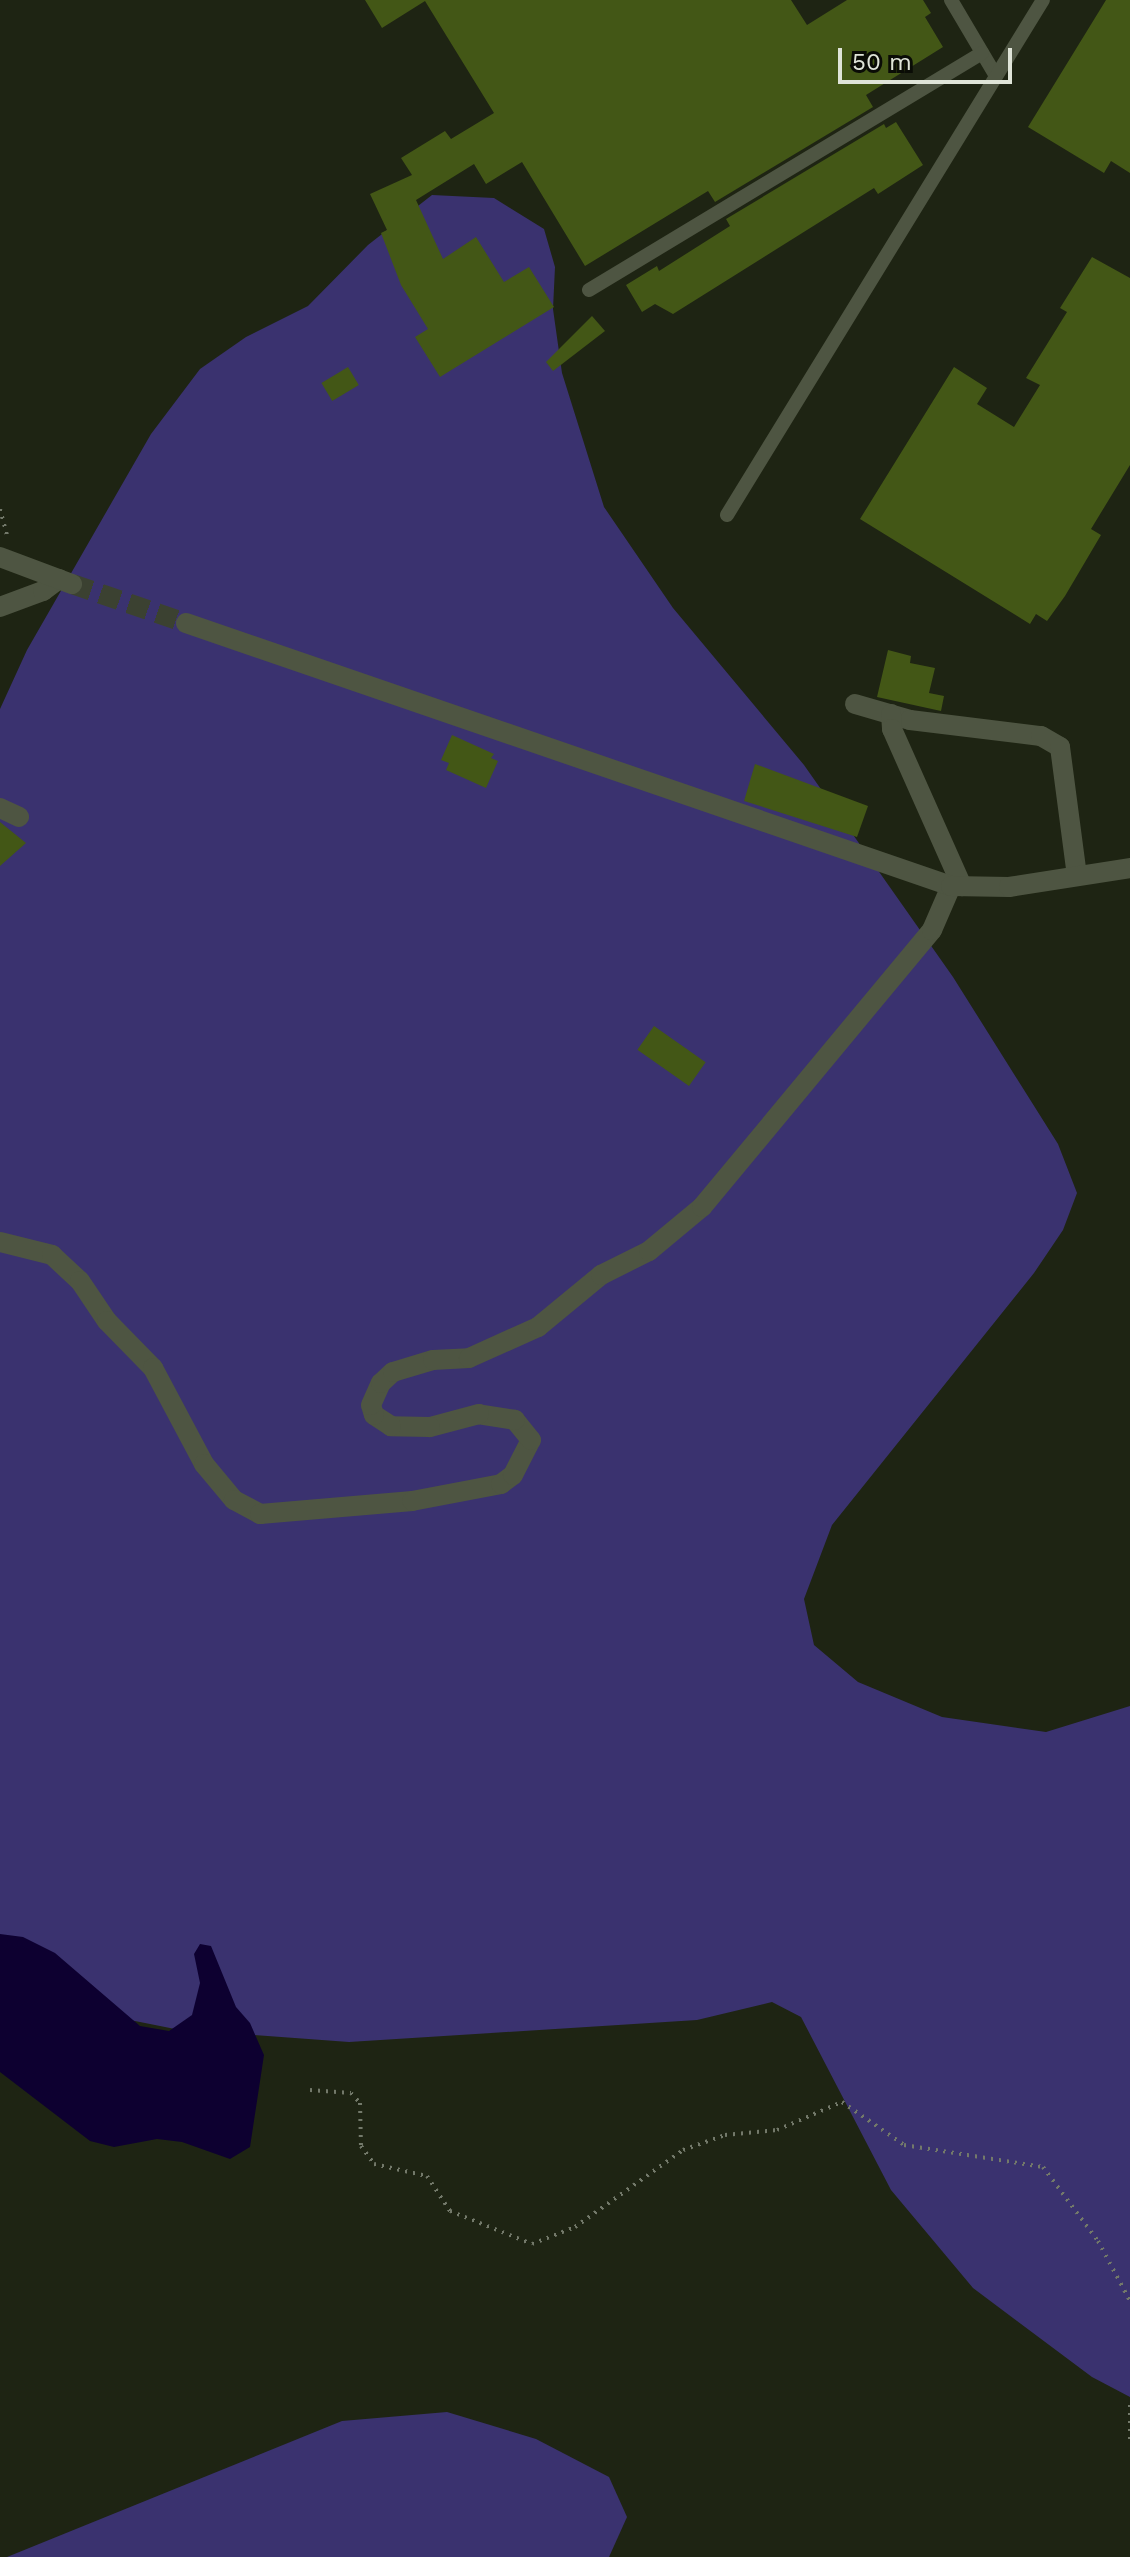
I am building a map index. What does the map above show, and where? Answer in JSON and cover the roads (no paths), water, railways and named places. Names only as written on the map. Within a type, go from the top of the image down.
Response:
[{"type":"street","points":[[0,557],[65,581],[0,607]]},
{"type":"street","points":[[186,623],[956,886],[1009,887],[1130,868]]},
{"type":"street","points":[[855,704],[891,714],[1041,736],[1060,747],[1077,876]]},
{"type":"street","points":[[891,714],[892,729],[956,886]]},
{"type":"street","points":[[0,808],[19,817]]},
{"type":"street","points":[[0,1242],[52,1255],[80,1281],[107,1321],[153,1368],[204,1464],[234,1500],[260,1514],[412,1501],[501,1484],[513,1475],[531,1440],[515,1420],[479,1414],[430,1427],[391,1426],[374,1415],[371,1405],[381,1383],[393,1372],[433,1360],[469,1358],[538,1327],[601,1275],[649,1251],[702,1207],[932,930],[956,886]]},
{"type":"lane","points":[[951,0],[996,76]]},
{"type":"lane","points":[[727,515],[1043,0]]},
{"type":"lane","points":[[589,290],[982,53]]},
{"type":"tunnel","points":[[72,584],[186,623]]}]
